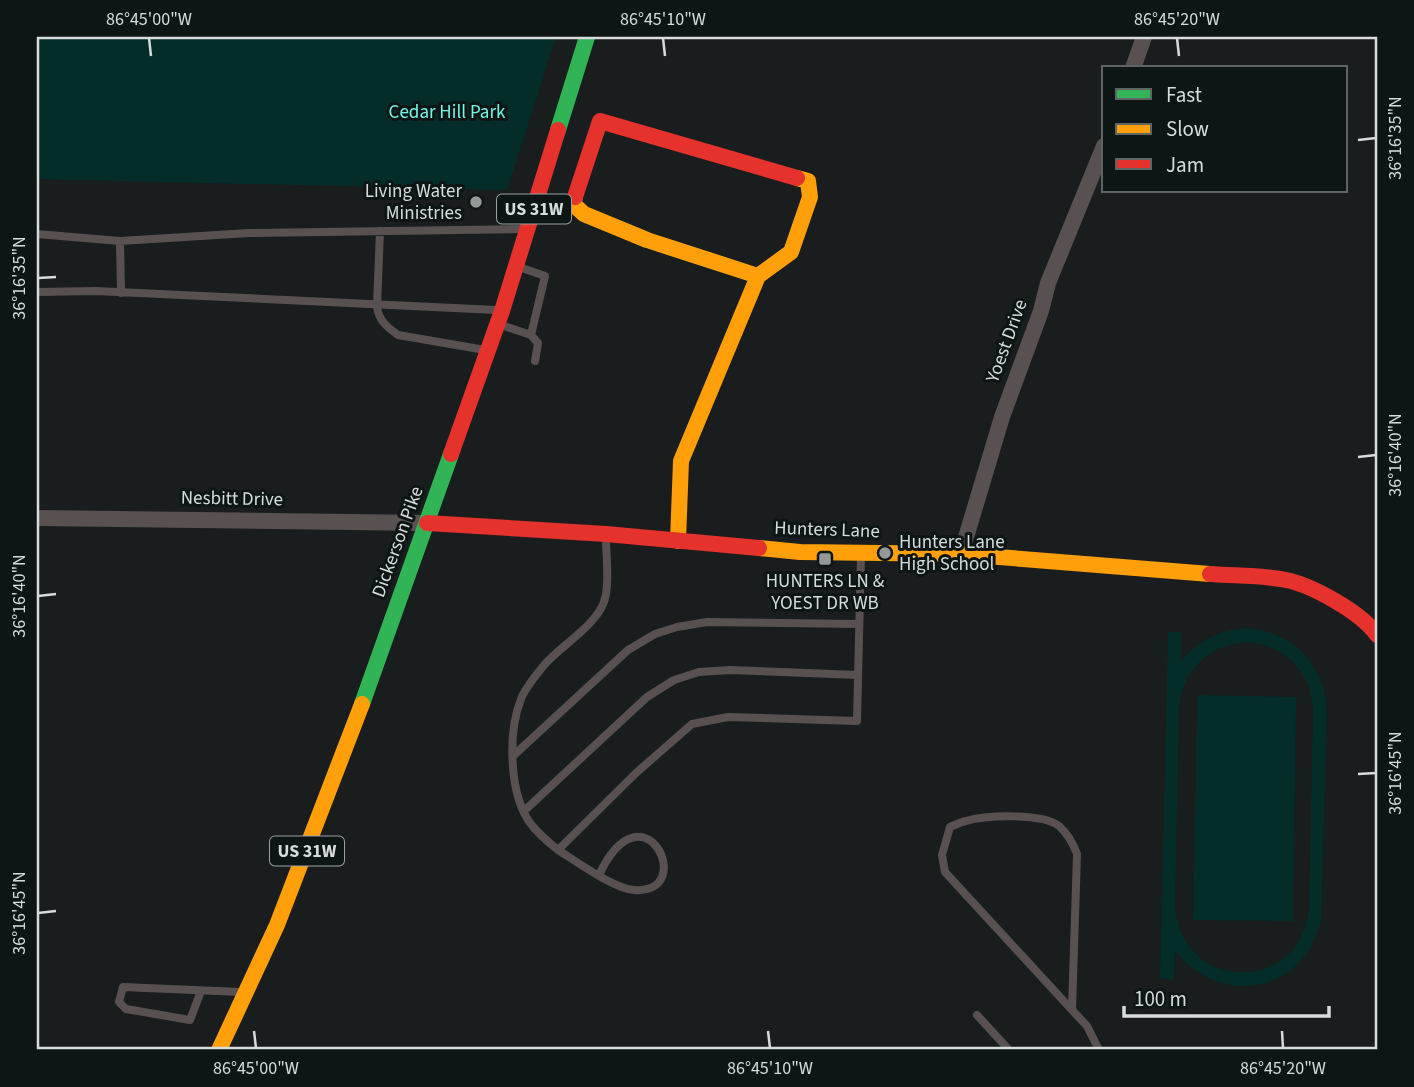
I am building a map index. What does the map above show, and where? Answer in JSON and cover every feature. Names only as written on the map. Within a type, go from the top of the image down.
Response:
[{"type":"street","name":"Dickerson Pike","points":[[219,1050],[316,827],[427,523],[500,317],[587,37]]},
{"type":"street","points":[[1134,66],[1144,37]]},
{"type":"street","points":[[678,541],[681,461],[758,276],[791,253],[810,197],[808,180],[600,121],[573,204],[584,214],[647,240],[758,276]]},
{"type":"street","name":"Yoest Drive","points":[[961,554],[1002,417],[1041,311],[1048,283],[1102,151]]},
{"type":"street","name":"Nesbitt Drive","points":[[37,518],[427,523]]},
{"type":"street","name":"Hunters Lane","points":[[427,523],[606,534],[800,552],[961,554],[1288,580],[1341,603],[1377,635]]},
{"type":"lane","points":[[37,234],[120,241],[249,233],[527,229]]},
{"type":"lane","points":[[380,231],[377,314],[386,327],[398,335],[488,350]]},
{"type":"lane","points":[[120,241],[121,293]]},
{"type":"lane","points":[[516,266],[545,276],[531,335]]},
{"type":"lane","points":[[37,292],[121,293],[377,306],[500,317],[531,335],[538,343],[535,361]]},
{"type":"lane","points":[[598,875],[607,856],[618,844],[630,838],[647,839],[663,856],[662,876],[657,884],[649,889],[632,891],[598,875],[558,850],[541,836],[524,811],[513,757],[514,725],[522,697],[545,664],[589,622],[604,602],[607,574],[606,534]]},
{"type":"lane","points":[[558,850],[636,773],[692,724],[728,717],[857,721],[861,552]]},
{"type":"lane","points":[[513,757],[628,649],[655,634],[677,626],[707,622],[859,624]]},
{"type":"lane","points":[[524,811],[647,697],[674,680],[699,672],[730,670],[858,675]]},
{"type":"lane","points":[[1072,1010],[1077,854],[1070,838],[1057,824],[1038,818],[990,817],[965,821],[950,827],[942,855],[944,872],[1072,1010],[1087,1026],[1099,1050]]},
{"type":"lane","points":[[201,991],[190,1020],[126,1009],[119,1002],[123,987],[246,993]]},
{"type":"lane","points":[[977,1016],[1009,1050]]},
{"type":"green space","name":"Cedar Hill Park","points":[[37,37],[556,37],[507,190],[37,179]]},
{"type":"green space","points":[[1238,629],[1264,631],[1292,644],[1313,665],[1325,693],[1327,710],[1321,921],[1311,946],[1297,965],[1279,978],[1259,985],[1237,986],[1215,981],[1194,969],[1175,951],[1174,980],[1160,979],[1168,632],[1181,632],[1181,661],[1203,642]],"holes":[[[1234,644],[1262,644],[1285,655],[1294,663],[1302,672],[1311,696],[1313,710],[1309,908],[1301,937],[1285,957],[1264,969],[1241,972],[1217,968],[1197,955],[1182,934],[1175,905],[1179,707],[1182,693],[1193,670],[1211,653]]]},
{"type":"green space","points":[[1197,695],[1296,697],[1293,921],[1193,920]]},
{"type":"traffic: fast","points":[[558,130],[587,37]]},
{"type":"traffic: fast","points":[[362,704],[451,454]]},
{"type":"traffic: slow","points":[[678,541],[681,461],[758,276],[791,252],[810,197],[808,181],[797,178]]},
{"type":"traffic: slow","points":[[575,197],[573,204],[584,214],[647,240],[758,276]]},
{"type":"traffic: slow","points":[[759,548],[800,552],[961,554],[1210,574]]},
{"type":"traffic: slow","points":[[219,1050],[277,925],[362,704]]},
{"type":"traffic: jam","points":[[575,197],[600,121],[797,178]]},
{"type":"traffic: jam","points":[[451,454],[502,311],[558,130]]},
{"type":"traffic: jam","points":[[427,523],[606,534],[759,548]]},
{"type":"traffic: jam","points":[[1210,574],[1268,577],[1297,583],[1348,609],[1377,635]]},
{"type":"place","name":"Living Water Ministries","points":[[476,202]]},
{"type":"place","name":"Hunters Lane High School","points":[[885,553]]},
{"type":"place","name":"HUNTERS LN & YOEST DR WB","points":[[825,559]]}]
